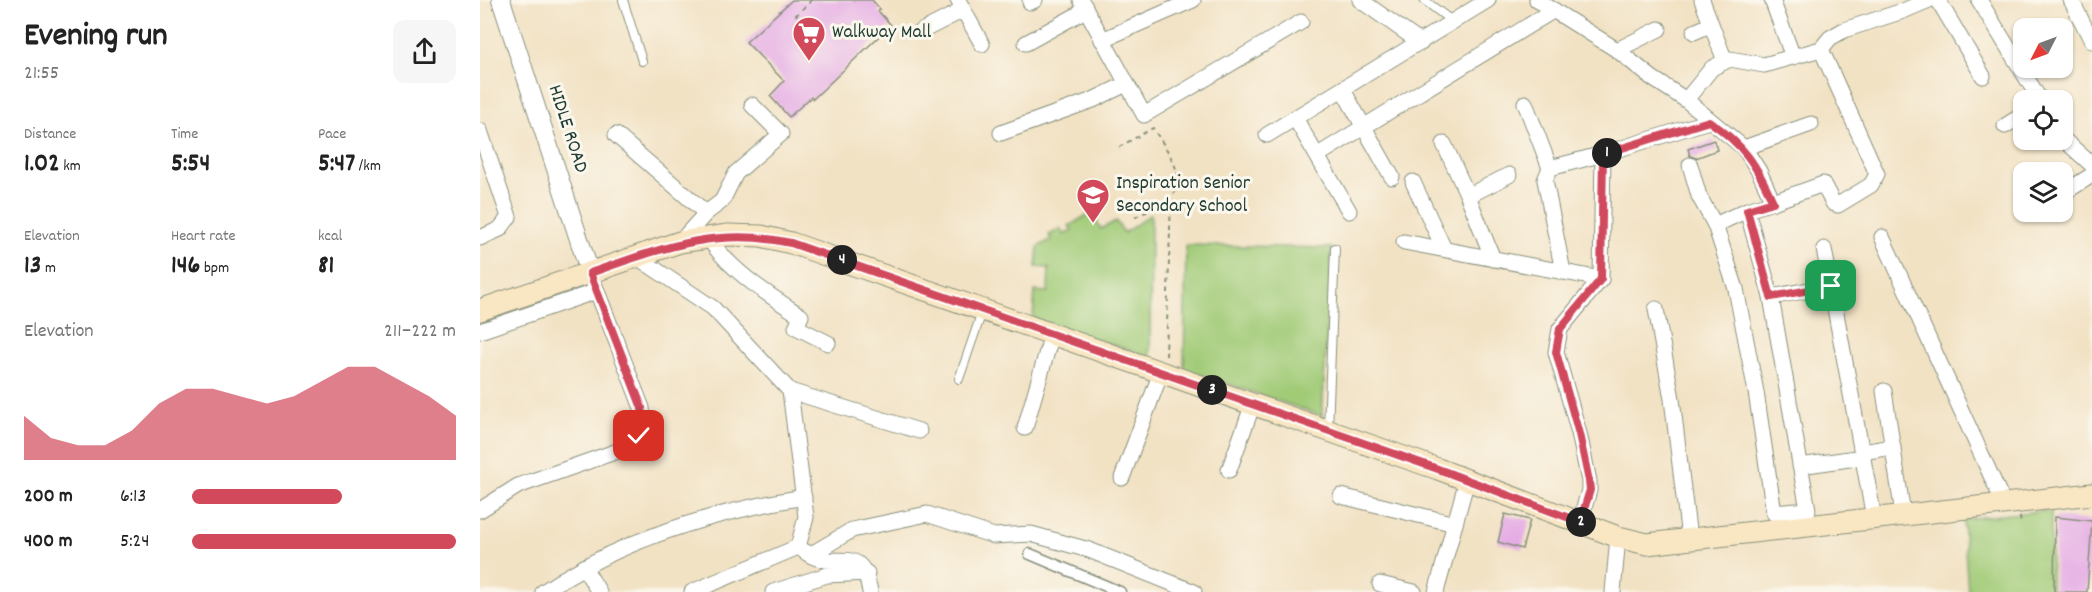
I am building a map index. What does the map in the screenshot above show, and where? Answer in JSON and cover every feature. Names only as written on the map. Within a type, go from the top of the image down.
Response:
[{"type":"main road","points":[[480,310],[593,282],[637,257],[680,242],[708,238],[762,236],[791,243],[1328,430],[1618,537],[1647,544],[2092,494]]},
{"type":"street","name":"HIDLE ROAD","points":[[501,0],[593,282]]},
{"type":"street","points":[[1360,0],[1421,43]]},
{"type":"street","points":[[1267,135],[1454,23],[1488,0]]},
{"type":"street","points":[[1537,0],[1617,50],[1652,78],[1686,100],[1744,148],[1760,171],[1773,202]]},
{"type":"street","points":[[1702,0],[1725,61]]},
{"type":"street","points":[[1772,0],[1793,57]]},
{"type":"street","points":[[1686,100],[1712,68],[1725,61],[1730,59],[1764,65],[1821,49],[1830,38],[1844,30],[1901,6],[1929,0]]},
{"type":"street","points":[[1938,0],[1983,76]]},
{"type":"street","points":[[1979,0],[2034,90]]},
{"type":"street","points":[[2071,0],[2092,41]]},
{"type":"street","points":[[1102,40],[1189,1]]},
{"type":"street","points":[[1083,3],[1144,115],[1301,22]]},
{"type":"street","points":[[1026,43],[1077,15],[1083,3]]},
{"type":"street","points":[[922,31],[961,5],[982,44]]},
{"type":"street","points":[[1318,155],[1554,10]]},
{"type":"street","points":[[1694,32],[1710,25]]},
{"type":"street","points":[[1617,50],[1659,29]]},
{"type":"street","points":[[1715,225],[1747,210],[1824,184],[1833,203],[1838,205],[1871,185],[1877,174],[1821,49]]},
{"type":"street","points":[[1001,133],[1093,100],[1126,84]]},
{"type":"street","points":[[1343,90],[1392,177]]},
{"type":"street","points":[[1525,103],[1550,168],[1545,180],[1563,272]]},
{"type":"street","points":[[680,242],[706,213],[722,201],[736,174],[780,134],[752,105]]},
{"type":"street","points":[[1295,118],[1349,212]]},
{"type":"street","points":[[1550,168],[1709,121]]},
{"type":"street","points":[[2005,126],[2013,121]]},
{"type":"street","points":[[1744,148],[1811,124]]},
{"type":"street","points":[[480,131],[509,217],[500,229],[480,238]]},
{"type":"street","points":[[616,135],[706,213]]},
{"type":"street","points":[[1444,144],[1493,259]]},
{"type":"street","points":[[2073,148],[2092,165]]},
{"type":"street","points":[[1580,522],[1590,490],[1589,481],[1556,346],[1560,329],[1601,279],[1603,154]]},
{"type":"street","points":[[1690,165],[1699,196],[1715,225],[1736,289],[1756,393],[1774,513],[1808,510],[1771,297],[1747,210]]},
{"type":"street","points":[[1468,196],[1509,175]]},
{"type":"street","points":[[2073,187],[2092,175]]},
{"type":"street","points":[[1413,182],[1444,249]]},
{"type":"street","points":[[1882,237],[2004,504]]},
{"type":"street","points":[[708,238],[719,254],[747,281],[801,316],[796,327],[828,343]]},
{"type":"street","points":[[1404,242],[1601,279]]},
{"type":"street","points":[[1824,249],[1874,518]]},
{"type":"street","points":[[637,257],[713,308],[790,391],[919,431]]},
{"type":"street","points":[[480,331],[593,282],[642,408],[644,423],[639,436],[629,447],[518,486],[480,510]]},
{"type":"street","points":[[1771,297],[1831,286]]},
{"type":"street","points":[[1656,309],[1672,399],[1689,538]]},
{"type":"street","points":[[1025,428],[1052,334]]},
{"type":"street","points":[[1122,478],[1164,373]]},
{"type":"street","points":[[790,391],[806,517],[804,551]]},
{"type":"street","points":[[1884,391],[1903,514]]},
{"type":"street","points":[[1229,470],[1253,404]]},
{"type":"street","points":[[1800,466],[1893,447]]},
{"type":"street","points":[[1436,592],[1467,480]]},
{"type":"street","points":[[1341,496],[1455,524]]},
{"type":"street","points":[[543,592],[648,537],[754,505],[804,497]]},
{"type":"street","points":[[692,592],[804,551],[852,530],[927,514],[994,536],[1031,534],[1089,550],[1194,592]]},
{"type":"street","points":[[1613,592],[1618,537]]},
{"type":"street","points":[[804,551],[818,560],[852,560],[861,565],[867,573],[870,592]]},
{"type":"street","points":[[1030,554],[1120,592]]},
{"type":"street","points":[[585,569],[599,592]]},
{"type":"street","points":[[773,592],[827,575],[867,573]]},
{"type":"street","points":[[1380,584],[1414,592]]},
{"type":"lane","points":[[623,0],[642,61]]},
{"type":"lane","points":[[1424,0],[1454,23]]},
{"type":"lane","points":[[1328,430],[1335,248]]},
{"type":"lane","points":[[959,379],[982,310]]},
{"type":"path","points":[[801,22],[795,16],[812,0]]},
{"type":"path","points":[[1119,147],[1153,128],[1178,171],[1177,190],[1171,198],[1134,218]]},
{"type":"path","points":[[1164,373],[1171,198]]},
{"type":"green space","points":[[1092,212],[1101,229],[1116,221],[1124,233],[1151,214],[1150,357],[1033,318],[1035,291],[1048,292],[1049,268],[1036,267],[1038,247],[1051,240],[1049,235],[1060,229],[1064,235],[1072,230],[1069,226]]},
{"type":"green space","points":[[1186,245],[1332,248],[1322,416],[1184,369]]},
{"type":"green space","points":[[2051,510],[2051,592],[1968,592],[1963,519]]},
{"type":"building","name":"Walkway Mall","points":[[792,0],[872,0],[880,9],[878,11],[891,25],[813,99],[811,97],[789,117],[770,96],[784,81],[746,42]]},
{"type":"building","points":[[1714,140],[1717,150],[1696,158],[1690,156],[1688,149]]},
{"type":"building","points":[[1505,514],[1530,520],[1522,549],[1498,542]]},
{"type":"building","points":[[2055,517],[2092,521],[2087,592],[2054,592]]},
{"type":"place","name":"Walkway Mall","points":[[809,62]]},
{"type":"place","name":"Inspiration Senior Secondary School","points":[[1093,224]]},
{"type":"route","points":[[639,436],[644,423],[642,408],[590,273],[680,242],[728,236],[762,236],[791,243],[1438,469],[1580,522],[1590,490],[1589,481],[1579,434],[1556,352],[1560,329],[1601,279],[1603,154],[1661,138],[1709,121],[1744,148],[1760,171],[1773,202],[1747,210],[1771,297],[1831,286]]}]
